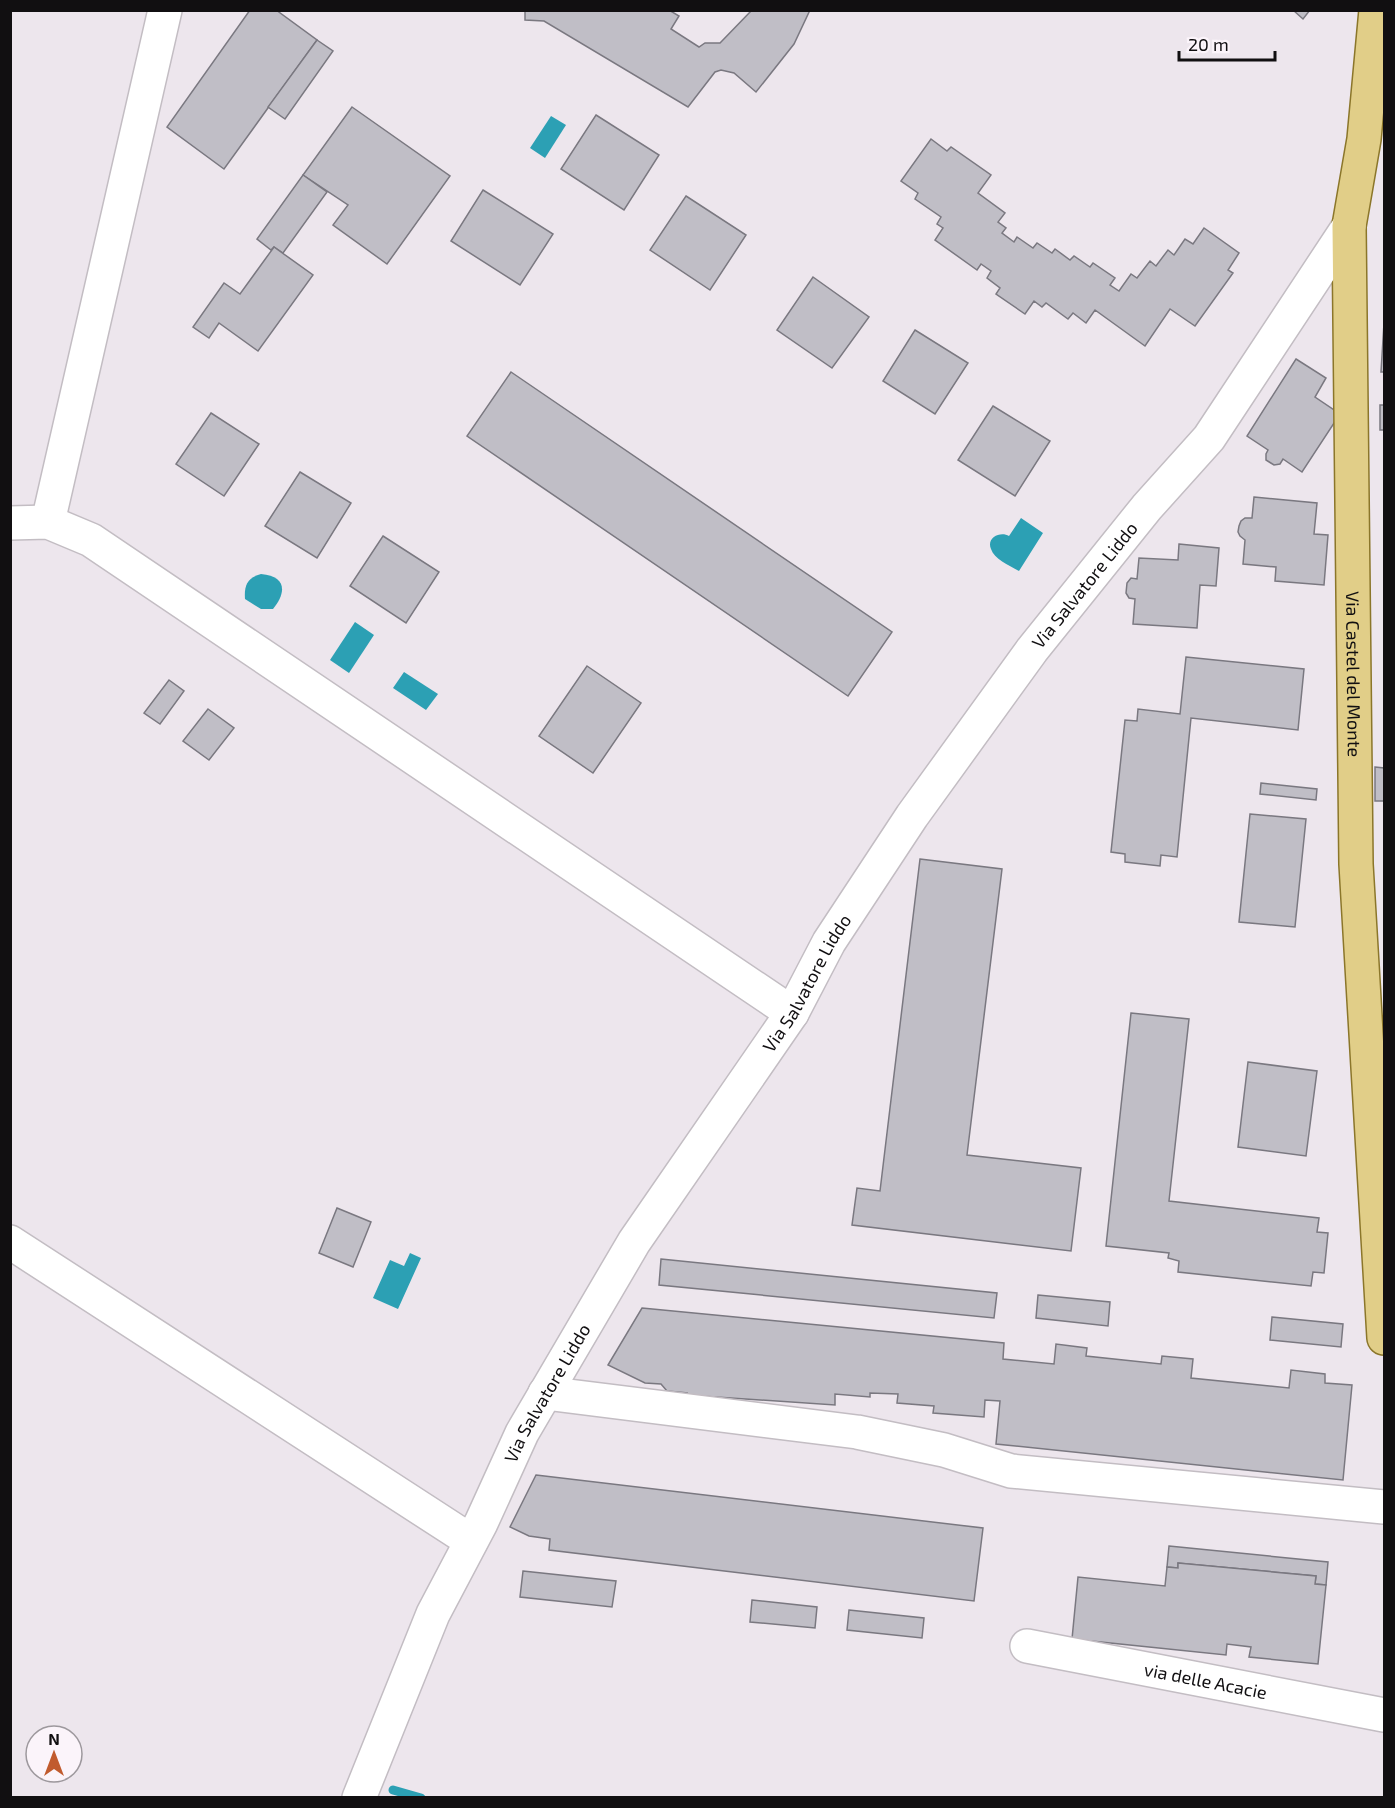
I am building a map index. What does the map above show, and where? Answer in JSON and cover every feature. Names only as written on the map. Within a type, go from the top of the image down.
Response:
[{"type":"main road","name":"Via Castel del Monte","points":[[1376,10],[1364,139],[1349,226],[1356,864],[1384,1338]]},
{"type":"street","points":[[48,522],[165,10]]},
{"type":"street","name":"Via Salvatore Liddo","points":[[359,1797],[433,1614],[471,1541],[522,1433],[634,1242],[792,1012],[829,942],[912,816],[1032,650],[1147,507],[1209,438],[1349,226]]},
{"type":"street","points":[[10,523],[48,522],[91,540],[792,1012]]},
{"type":"street","points":[[10,1242],[471,1541]]},
{"type":"street","points":[[545,1393],[857,1432],[944,1450],[1011,1471],[1384,1508]]},
{"type":"street","name":"via delle Acacie","points":[[1027,1646],[1384,1714]]},
{"type":"water","points":[[551,116],[566,125],[545,158],[530,148]]},
{"type":"water","points":[[1021,518],[1043,533],[1019,571],[995,556],[990,545],[995,536],[1002,534],[1009,536]]},
{"type":"water","points":[[261,574],[275,578],[282,586],[281,597],[273,609],[261,609],[245,599],[247,583]]},
{"type":"water","points":[[355,622],[374,635],[349,673],[330,660]]},
{"type":"water","points":[[404,672],[438,694],[426,710],[393,688]]},
{"type":"water","points":[[410,1253],[421,1258],[398,1309],[373,1298],[390,1260],[404,1266]]},
{"type":"building","points":[[250,10],[276,10],[317,40],[224,169],[167,127]]},
{"type":"building","points":[[525,10],[669,10],[679,16],[671,29],[699,47],[705,43],[720,43],[752,10],[810,10],[794,44],[756,92],[734,73],[721,70],[715,72],[688,107],[544,21],[525,20]]},
{"type":"building","points":[[1293,10],[1310,10],[1303,19]]},
{"type":"building","points":[[317,40],[333,51],[285,119],[268,107]]},
{"type":"building","points":[[352,107],[450,176],[387,264],[333,225],[348,205],[303,175]]},
{"type":"building","points":[[596,115],[659,155],[624,210],[561,169]]},
{"type":"building","points":[[931,139],[947,151],[951,147],[991,175],[978,193],[1005,213],[998,222],[1006,228],[1002,233],[1014,242],[1017,237],[1033,248],[1037,243],[1052,253],[1055,249],[1070,260],[1074,256],[1090,267],[1093,263],[1115,278],[1110,285],[1119,291],[1131,274],[1137,278],[1150,261],[1156,266],[1168,250],[1174,255],[1185,239],[1193,244],[1204,228],[1239,253],[1228,270],[1233,273],[1195,326],[1170,309],[1145,346],[1095,310],[1086,323],[1073,313],[1068,319],[1046,303],[1042,307],[1034,301],[1025,314],[996,294],[1000,288],[987,278],[991,271],[981,264],[977,270],[935,240],[943,228],[937,224],[941,217],[915,199],[918,193],[901,181]]},
{"type":"building","points":[[303,175],[327,192],[283,253],[274,247],[271,250],[257,239]]},
{"type":"building","points":[[483,190],[553,234],[520,285],[451,241]]},
{"type":"building","points":[[686,196],[746,235],[710,290],[650,250]]},
{"type":"building","points":[[274,247],[313,275],[258,351],[219,323],[209,338],[193,327],[224,283],[240,294]]},
{"type":"building","points":[[813,277],[869,317],[832,368],[777,330]]},
{"type":"building","points":[[1384,323],[1384,372],[1381,372]]},
{"type":"building","points":[[915,330],[968,363],[935,414],[883,381]]},
{"type":"building","points":[[1296,359],[1326,378],[1315,397],[1340,414],[1302,472],[1283,459],[1280,464],[1274,465],[1266,460],[1268,450],[1247,436]]},
{"type":"building","points":[[511,372],[892,632],[848,696],[467,436]]},
{"type":"building","points":[[1380,405],[1384,405],[1384,430],[1380,430]]},
{"type":"building","points":[[993,406],[1050,441],[1015,496],[958,460]]},
{"type":"building","points":[[211,413],[259,444],[224,496],[176,464]]},
{"type":"building","points":[[300,472],[351,503],[317,558],[265,526]]},
{"type":"building","points":[[1254,497],[1317,503],[1314,534],[1328,535],[1324,585],[1275,581],[1276,567],[1243,564],[1245,540],[1238,532],[1241,521],[1245,518],[1252,518]]},
{"type":"building","points":[[383,536],[439,572],[406,623],[350,586]]},
{"type":"building","points":[[1179,544],[1219,548],[1216,586],[1200,585],[1197,628],[1133,624],[1135,599],[1129,598],[1126,593],[1127,583],[1131,578],[1137,579],[1139,558],[1178,560]]},
{"type":"building","points":[[1186,657],[1304,669],[1298,730],[1191,718],[1177,857],[1161,855],[1160,866],[1125,862],[1125,854],[1111,852],[1125,720],[1137,721],[1138,709],[1180,714]]},
{"type":"building","points":[[587,666],[641,703],[593,773],[539,736]]},
{"type":"building","points":[[169,680],[184,691],[160,724],[144,713]]},
{"type":"building","points":[[208,709],[234,728],[209,760],[183,741]]},
{"type":"building","points":[[1375,767],[1384,768],[1384,801],[1375,801]]},
{"type":"building","points":[[1261,783],[1317,789],[1316,800],[1260,794]]},
{"type":"building","points":[[1250,814],[1306,819],[1295,927],[1239,922]]},
{"type":"building","points":[[920,859],[1002,869],[967,1155],[1081,1168],[1071,1251],[852,1225],[857,1188],[880,1191]]},
{"type":"building","points":[[1131,1013],[1189,1019],[1169,1201],[1319,1218],[1317,1232],[1328,1233],[1324,1273],[1313,1272],[1311,1286],[1178,1272],[1179,1261],[1168,1258],[1169,1253],[1106,1246]]},
{"type":"building","points":[[1248,1062],[1317,1071],[1306,1156],[1238,1147]]},
{"type":"building","points":[[337,1208],[371,1222],[353,1267],[319,1253]]},
{"type":"building","points":[[661,1259],[997,1293],[994,1318],[659,1285]]},
{"type":"building","points":[[1038,1295],[1110,1302],[1108,1326],[1036,1318]]},
{"type":"building","points":[[642,1308],[1004,1343],[1003,1359],[1054,1364],[1056,1344],[1087,1348],[1086,1356],[1161,1364],[1162,1356],[1193,1359],[1191,1378],[1289,1388],[1291,1370],[1325,1374],[1325,1383],[1352,1385],[1343,1480],[996,1444],[1000,1401],[985,1400],[984,1417],[933,1413],[934,1406],[897,1403],[898,1394],[870,1393],[870,1397],[835,1394],[835,1405],[686,1395],[687,1393],[667,1391],[661,1384],[645,1383],[608,1365]]},
{"type":"building","points":[[1272,1317],[1343,1324],[1341,1347],[1270,1340]]},
{"type":"building","points":[[536,1475],[983,1528],[974,1601],[549,1550],[550,1539],[529,1536],[510,1527]]},
{"type":"building","points":[[1169,1546],[1328,1562],[1326,1585],[1315,1584],[1316,1576],[1178,1563],[1178,1568],[1167,1567]]},
{"type":"building","points":[[1178,1563],[1316,1576],[1315,1584],[1326,1585],[1318,1664],[1249,1657],[1251,1647],[1227,1644],[1226,1655],[1072,1639],[1078,1577],[1165,1586],[1167,1567],[1178,1568]]},
{"type":"building","points":[[523,1571],[616,1581],[612,1607],[520,1597]]},
{"type":"building","points":[[752,1600],[817,1607],[815,1628],[750,1622]]},
{"type":"building","points":[[849,1610],[924,1618],[922,1638],[847,1630]]},
{"type":"waterway","points":[[393,1790],[421,1798]]}]
